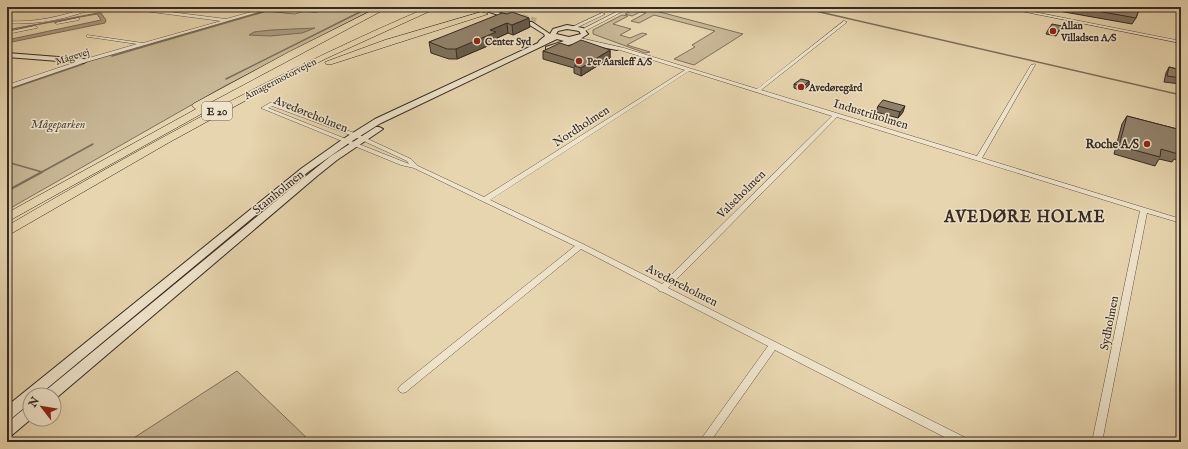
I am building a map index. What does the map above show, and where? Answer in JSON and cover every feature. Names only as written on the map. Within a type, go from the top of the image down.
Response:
[{"type":"highway","points":[[74,179],[143,137],[237,84],[385,7]]},
{"type":"highway","name":"Amagermotorvejen","points":[[7,218],[183,118],[346,38],[420,7]]},
{"type":"highway","name":"Amagermotorvejen","points":[[7,232],[199,120],[279,77],[351,43],[435,7]]},
{"type":"highway","points":[[62,199],[230,109],[315,68],[388,42],[494,8]]},
{"type":"street","points":[[7,22],[24,24],[40,22],[94,7]]},
{"type":"street","points":[[121,7],[226,20]]},
{"type":"street","points":[[238,7],[263,10]]},
{"type":"street","name":"Mågevej","points":[[7,87],[84,61],[274,7]]},
{"type":"street","points":[[582,34],[574,27],[618,7]]},
{"type":"street","points":[[534,50],[548,37],[545,31],[533,22],[554,31],[582,34],[629,7]]},
{"type":"street","points":[[1003,7],[1181,42]]},
{"type":"street","points":[[494,8],[516,16],[494,8]]},
{"type":"street","points":[[7,33],[78,19]]},
{"type":"street","points":[[756,91],[845,22]]},
{"type":"street","name":"Stamholmen","points":[[40,387],[305,170],[401,109],[534,50],[554,31],[564,27],[574,27]]},
{"type":"street","name":"Industriholmen","points":[[582,34],[619,49],[1181,221]]},
{"type":"street","name":"Mågevej","points":[[89,36],[143,44]]},
{"type":"street","points":[[534,50],[567,42],[579,41],[619,49]]},
{"type":"street","points":[[7,54],[84,61]]},
{"type":"street","points":[[978,159],[1033,65]]},
{"type":"street","name":"Nordholmen","points":[[485,200],[688,70]]},
{"type":"street","name":"Avedøreholmen","points":[[416,167],[409,160],[354,140],[264,108],[272,104],[354,140],[403,164],[416,167],[580,246],[964,442]]},
{"type":"street","name":"Valseholmen","points":[[662,288],[836,115]]},
{"type":"street","name":"Stamholmen","points":[[60,387],[354,140]]},
{"type":"street","name":"Sydholmen","points":[[1097,442],[1144,209]]},
{"type":"street","points":[[403,389],[580,246]]},
{"type":"street","points":[[704,442],[774,345]]},
{"type":"street","name":"Stamholmen","points":[[7,414],[22,402]]},
{"type":"street","points":[[7,431],[22,419]]},
{"type":"green space","name":"Mågeparken","points":[[316,7],[378,7],[223,87],[7,210],[7,90],[69,67],[266,11],[295,14]]},
{"type":"green space","points":[[638,7],[743,34],[694,65],[674,59],[695,47],[692,45],[715,31],[654,15],[639,23],[631,21],[646,13],[640,12],[632,16],[625,14]]},
{"type":"green space","points":[[622,15],[628,16],[613,24],[631,29],[620,35],[630,38],[642,33],[647,34],[627,45],[650,52],[645,53],[593,34],[593,30]]},
{"type":"green space","points":[[237,371],[309,440],[306,442],[129,441]]},
{"type":"shaded area","points":[[101,13],[106,20],[105,23],[7,43],[7,40],[101,20],[97,14],[7,30]]},
{"type":"shaded area","points":[[315,28],[302,33],[270,36],[249,35],[254,32],[271,30]]},
{"type":"building","points":[[1075,7],[1140,7],[1136,18]]},
{"type":"building","points":[[512,12],[529,18],[512,25],[507,23],[490,30],[496,32],[456,49],[447,49],[429,42],[502,13],[507,14]]},
{"type":"building","points":[[1052,24],[1062,26],[1058,32],[1048,30]]},
{"type":"building","points":[[581,40],[610,50],[581,68],[574,66],[580,62],[543,51],[560,43],[569,46]]},
{"type":"building","points":[[1169,67],[1181,70],[1181,78],[1167,76]]},
{"type":"building","points":[[801,79],[809,81],[803,87],[794,84]]},
{"type":"building","points":[[883,100],[905,106],[900,112],[878,106]]},
{"type":"building","points":[[1127,116],[1181,130],[1181,151],[1178,150],[1178,154],[1161,149],[1160,157],[1119,146]]},
{"type":"waterway","points":[[305,11],[316,12],[329,7]]},
{"type":"waterway","points":[[226,79],[370,7]]},
{"type":"waterway","points":[[798,7],[1181,95]]},
{"type":"waterway","points":[[112,56],[263,12]]},
{"type":"waterway","points":[[7,90],[83,64]]},
{"type":"waterway","points":[[42,172],[93,144]]},
{"type":"waterway","points":[[7,162],[42,172]]},
{"type":"waterway","points":[[7,191],[42,172]]},
{"type":"tunnel","points":[[522,17],[536,21]]},
{"type":"place","name":"Allan Villadsen A/S","points":[[1053,31]]},
{"type":"place","name":"Center Syd","points":[[477,41]]},
{"type":"place","name":"Per Aarsleff A/S","points":[[579,61]]},
{"type":"place","name":"Avedøregård","points":[[801,87]]},
{"type":"place","name":"Roche A/S","points":[[1147,144]]},
{"type":"district","name":"AVEDØRE HOLME","points":[[1025,216]]}]
